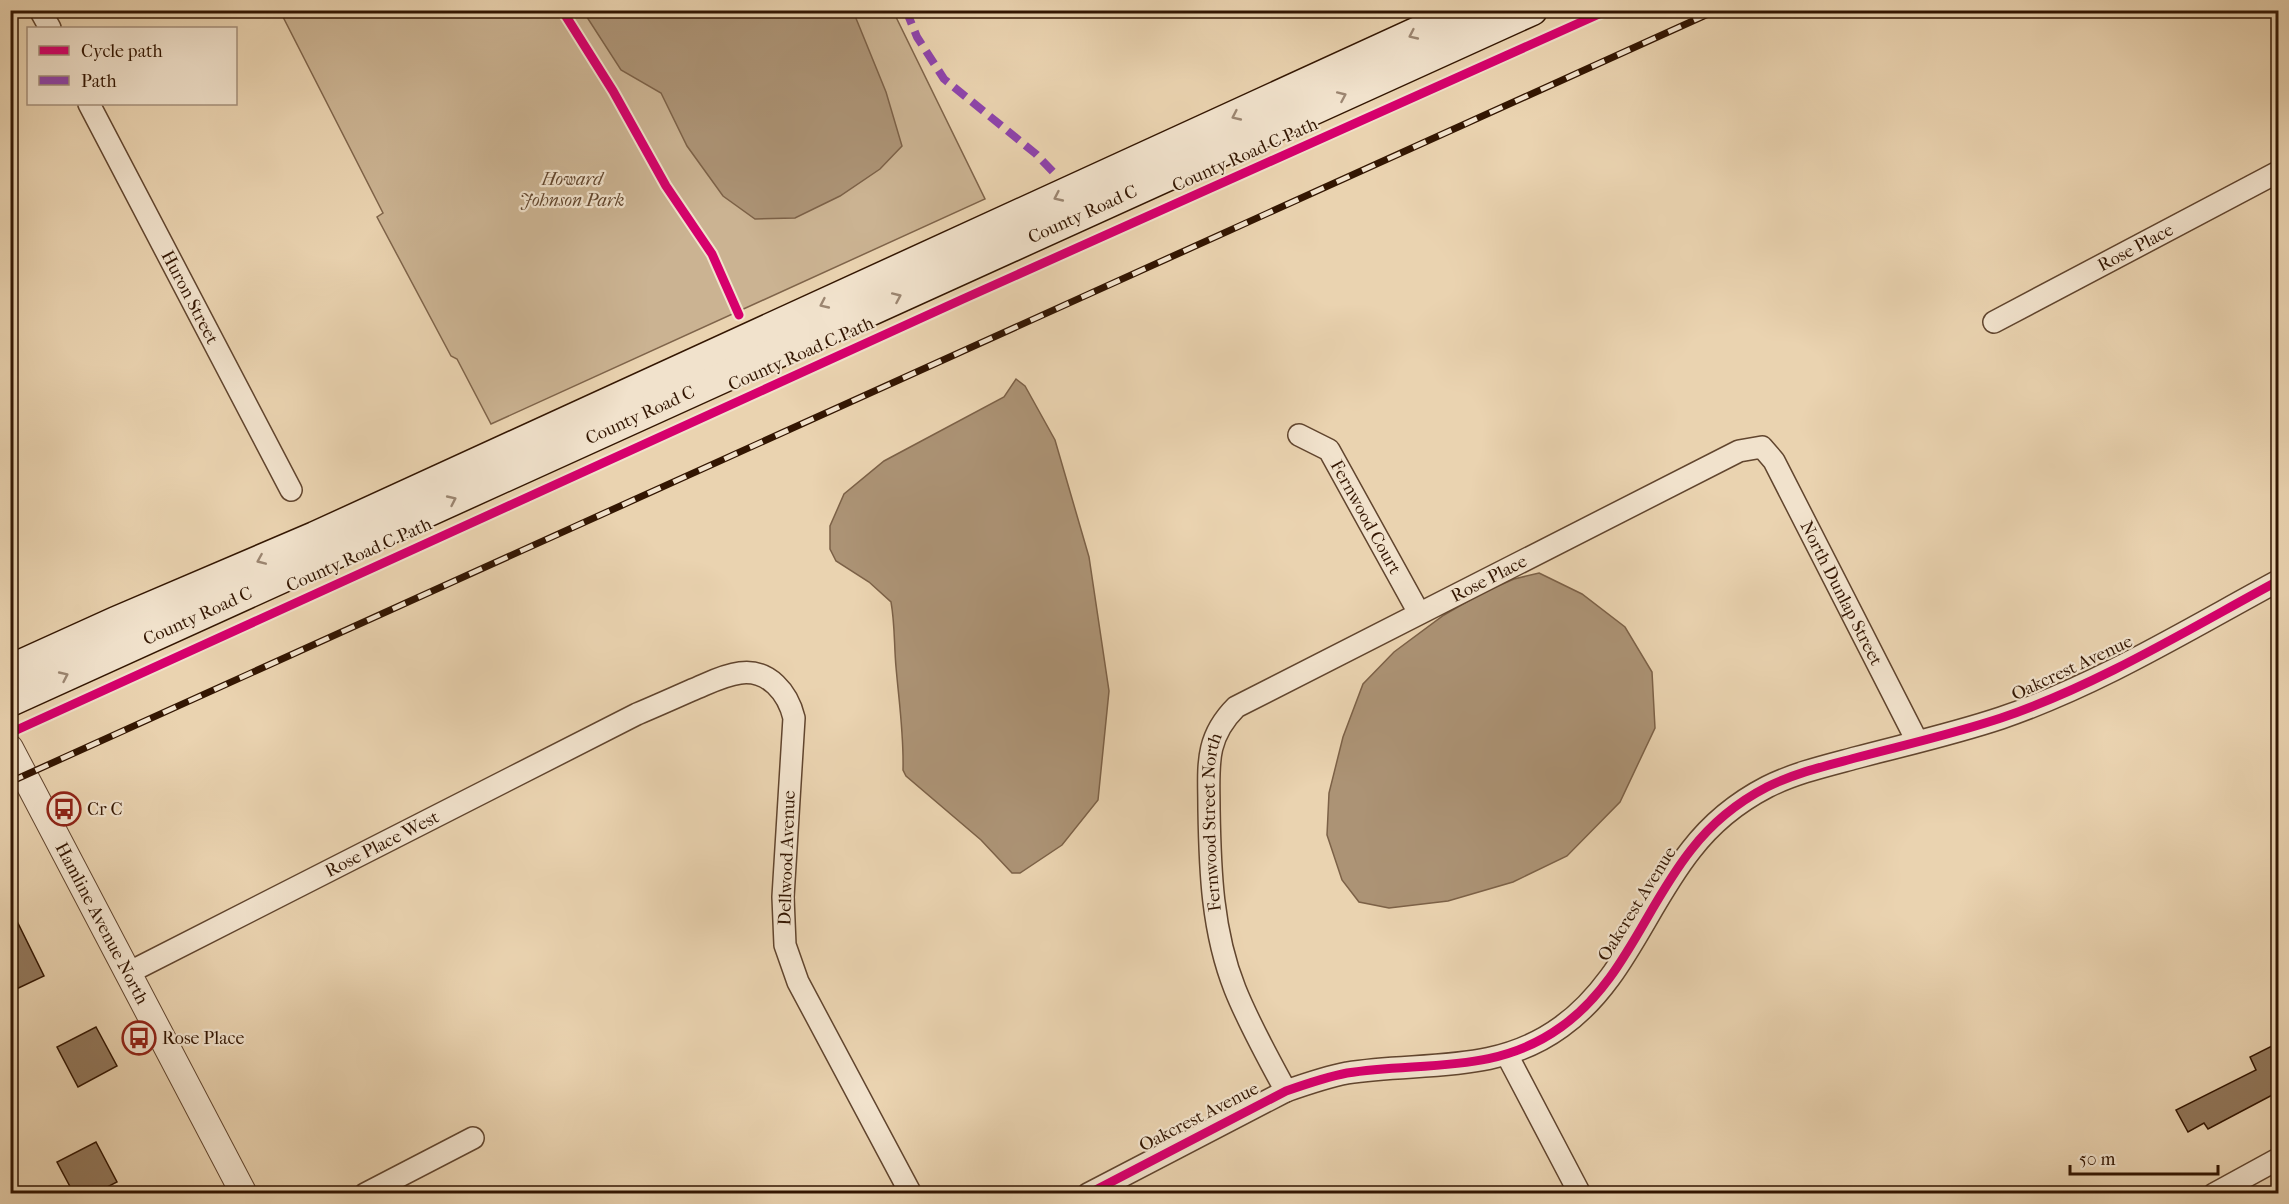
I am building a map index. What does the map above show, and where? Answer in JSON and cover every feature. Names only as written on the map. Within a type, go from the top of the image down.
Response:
[{"type":"main road","name":"County Road C","points":[[10,670],[315,537],[1466,10]]},
{"type":"main road","name":"County Road C","points":[[10,700],[1532,10]]},
{"type":"street","points":[[40,10],[49,27]]},
{"type":"street","name":"Huron Street","points":[[90,105],[291,490]]},
{"type":"street","name":"Rose Place","points":[[1994,322],[2278,172]]},
{"type":"street","name":"Fernwood Court","points":[[1299,435],[1329,450],[1419,613]]},
{"type":"street","name":"Rose Place","points":[[1222,722],[1236,707],[1419,613],[1739,452],[1762,447]]},
{"type":"street","name":"North Dunlap Street","points":[[1762,447],[1774,460],[1917,741]]},
{"type":"street","name":"Oakcrest Avenue","points":[[1088,1194],[1286,1091],[1316,1080],[1348,1073],[1464,1064],[1507,1055],[1532,1044],[1559,1029],[1582,1011],[1603,988],[1691,849],[1713,825],[1739,804],[1765,788],[1795,774],[2002,718],[2055,698],[2278,581]]},
{"type":"street","name":"Dellwood Avenue","points":[[637,714],[741,672],[756,674],[770,680],[782,689],[790,703],[794,724],[783,897],[785,945],[798,982],[911,1194]]},
{"type":"street","name":"Rose Place West","points":[[128,973],[637,714]]},
{"type":"street","name":"Fernwood Street North","points":[[1222,722],[1209,753],[1213,900],[1221,944],[1235,988],[1286,1091]]},
{"type":"street","name":"Hamline Avenue North","points":[[10,748],[244,1194]]},
{"type":"street","points":[[1507,1055],[1580,1194]]},
{"type":"street","points":[[364,1194],[473,1138]]},
{"type":"street","points":[[2214,1194],[2278,1159]]},
{"type":"green space","name":"Howard Johnson Park","points":[[280,11],[893,11],[985,199],[491,424],[457,359],[451,356],[377,217],[383,213]]},
{"type":"shaded area","points":[[583,11],[853,11],[886,92],[902,146],[880,169],[840,196],[795,218],[755,219],[723,196],[687,146],[661,93],[621,70]]},
{"type":"shaded area","points":[[1016,379],[1025,386],[1055,440],[1089,557],[1109,691],[1098,800],[1062,845],[1020,873],[1012,873],[981,840],[906,776],[903,770],[891,602],[869,582],[836,561],[830,549],[830,526],[844,494],[884,461],[1004,397]]},
{"type":"shaded area","points":[[1539,573],[1582,594],[1625,627],[1652,672],[1655,728],[1620,802],[1567,856],[1513,882],[1448,901],[1389,908],[1359,902],[1342,880],[1327,835],[1329,793],[1343,737],[1363,684],[1394,652],[1444,615],[1480,594],[1514,579]]},
{"type":"building","points":[[10,907],[44,976],[10,992]]},
{"type":"building","points":[[96,1027],[117,1066],[78,1087],[57,1047]]},
{"type":"building","points":[[2278,1043],[2278,1092],[2208,1129],[2204,1123],[2188,1132],[2176,1110],[2256,1070],[2250,1057]]},
{"type":"building","points":[[96,1142],[117,1182],[105,1188],[108,1194],[74,1194],[57,1162]]},
{"type":"railway","points":[[10,782],[1717,10]]},
{"type":"marked path","points":[[906,10],[917,37],[944,79],[1036,154],[1056,175]]},
{"type":"cycle path","points":[[562,10],[613,91],[666,186],[712,254],[739,315]]},
{"type":"cycle path","name":"County Road C Path","points":[[10,733],[963,299],[1608,10]]},
{"type":"cycle path","points":[[1088,1194],[1286,1091],[1347,1073],[1457,1064],[1484,1059],[1510,1053],[1536,1042],[1561,1027],[1583,1009],[1601,989],[1691,850],[1716,823],[1756,793],[1810,770],[1965,729],[2037,705],[2108,673],[2278,581]]},
{"type":"place","name":"Cr C","points":[[64,809]]},
{"type":"place","name":"Rose Place","points":[[139,1038]]}]
